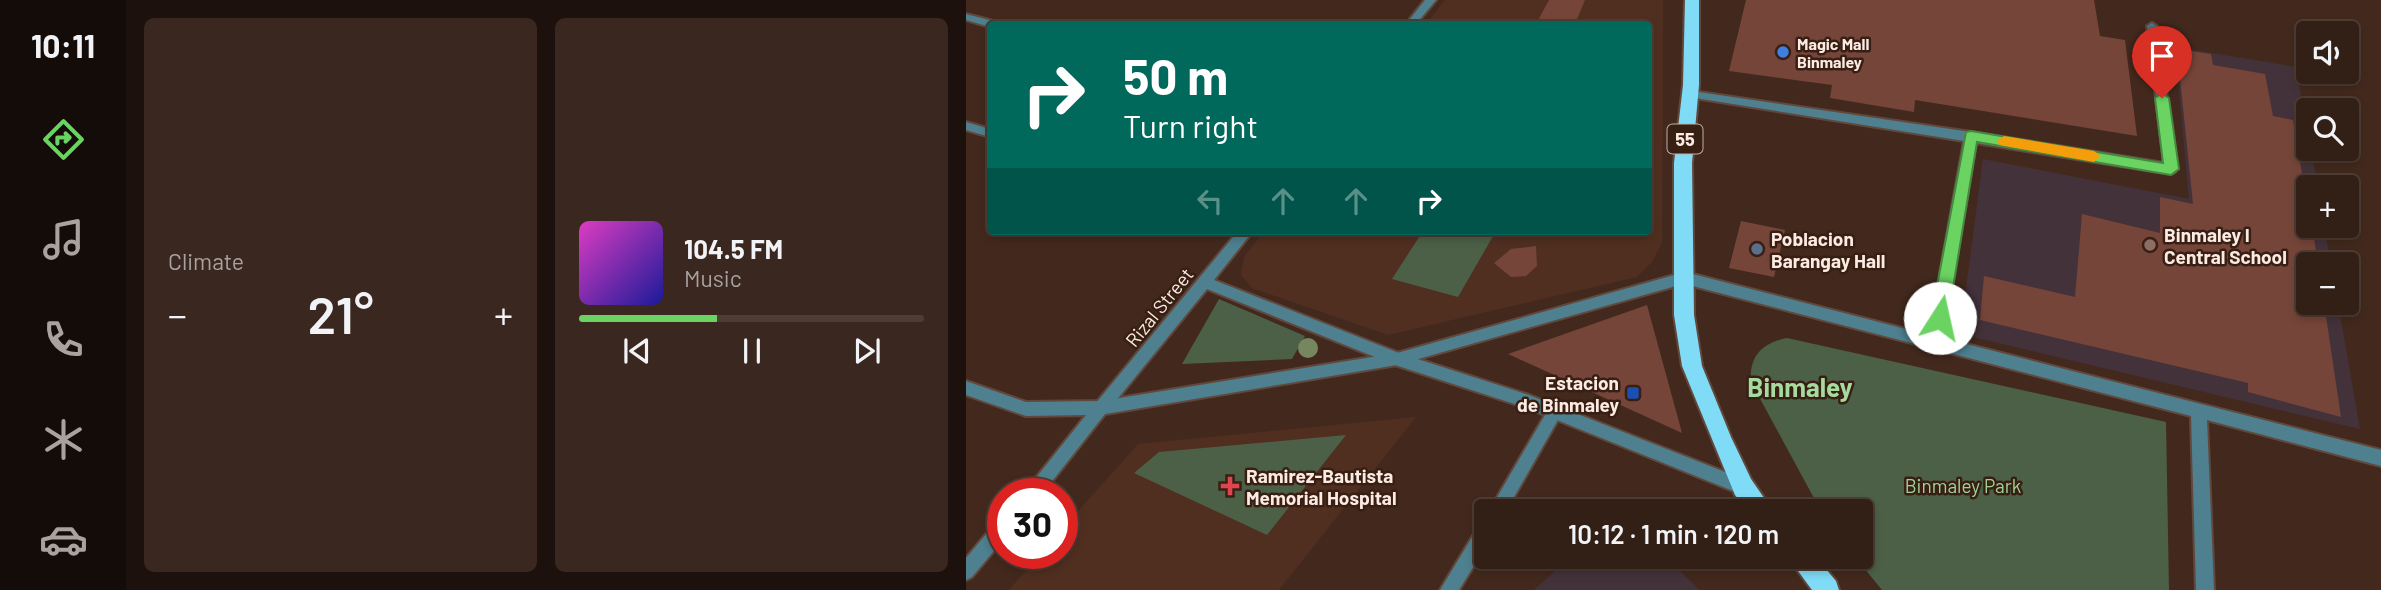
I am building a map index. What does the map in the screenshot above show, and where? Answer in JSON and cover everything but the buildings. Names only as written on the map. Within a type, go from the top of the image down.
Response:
[{"type":"highway","name":"55","points":[[1692,0],[1689,93],[1683,163],[1684,315],[1692,366],[1721,440],[1743,487],[1752,499]]},
{"type":"highway","points":[[1810,569],[1827,590]]},
{"type":"street","points":[[1414,21],[1431,0]]},
{"type":"street","points":[[966,17],[987,22]]},
{"type":"street","points":[[1689,93],[2171,169],[2152,26]]},
{"type":"street","points":[[966,126],[987,132]]},
{"type":"street","points":[[1935,344],[1971,136]]},
{"type":"street","name":"Rizal Street","points":[[1044,478],[1244,235]]},
{"type":"street","points":[[966,388],[1026,409],[1101,408],[1397,359],[1685,278],[2381,458]]},
{"type":"street","points":[[1205,282],[1397,359],[1554,413],[1743,487]]},
{"type":"street","points":[[2199,410],[2205,590]]},
{"type":"street","points":[[1504,499],[1554,413]]},
{"type":"street","points":[[966,571],[987,546]]},
{"type":"street","points":[[1450,590],[1474,550]]},
{"type":"shaded area","points":[[1445,0],[1663,0],[1662,243],[1652,262],[1637,277],[1388,335],[1252,288],[1241,275],[1244,257],[1261,235],[1652,235],[1652,21],[1428,21]]},
{"type":"shaded area","name":"Binmaley I Central School","points":[[2175,47],[2296,67],[2296,84],[2299,84],[2301,98],[2296,98],[2296,161],[2313,161],[2316,175],[2296,175],[2296,238],[2326,238],[2329,252],[2296,252],[2296,315],[2340,315],[2360,429],[1960,334],[1983,159],[2189,199]]},
{"type":"shaded area","name":"Ramirez-Bautista Memorial Hospital","points":[[1416,417],[1279,590],[1009,590],[1027,569],[1078,569],[1078,511],[1138,444]]},
{"type":"shaded area","points":[[1557,569],[1678,569],[1699,590],[1534,590]]},
{"type":"green space","points":[[1420,235],[1494,235],[1458,297],[1392,279]]},
{"type":"green space","points":[[1219,299],[1305,336],[1292,359],[1182,364]]},
{"type":"green space","name":"Binmaley Park","points":[[1787,338],[2166,422],[2169,590],[1882,590],[1865,569],[1873,569],[1873,499],[1814,499],[1751,382],[1755,358],[1764,347]]},
{"type":"green space","points":[[1346,435],[1267,535],[1134,473],[1159,452]]},
{"type":"slow traffic","points":[[2004,141],[2094,156]]},
{"type":"place","name":"Magic Mall Binmaley","points":[[1783,52]]},
{"type":"place","name":"Binmaley I Central School","points":[[2150,245]]},
{"type":"place","name":"Poblacion Barangay Hall","points":[[1757,249]]},
{"type":"place","name":"Estacion de Binmaley","points":[[1633,393]]},
{"type":"place","name":"Ramirez-Bautista Memorial Hospital","points":[[1230,486]]},
{"type":"district","name":"Binmaley","points":[[1800,386]]},
{"type":"route","points":[[1940,318],[1971,136],[2171,169],[2162,98]]}]
